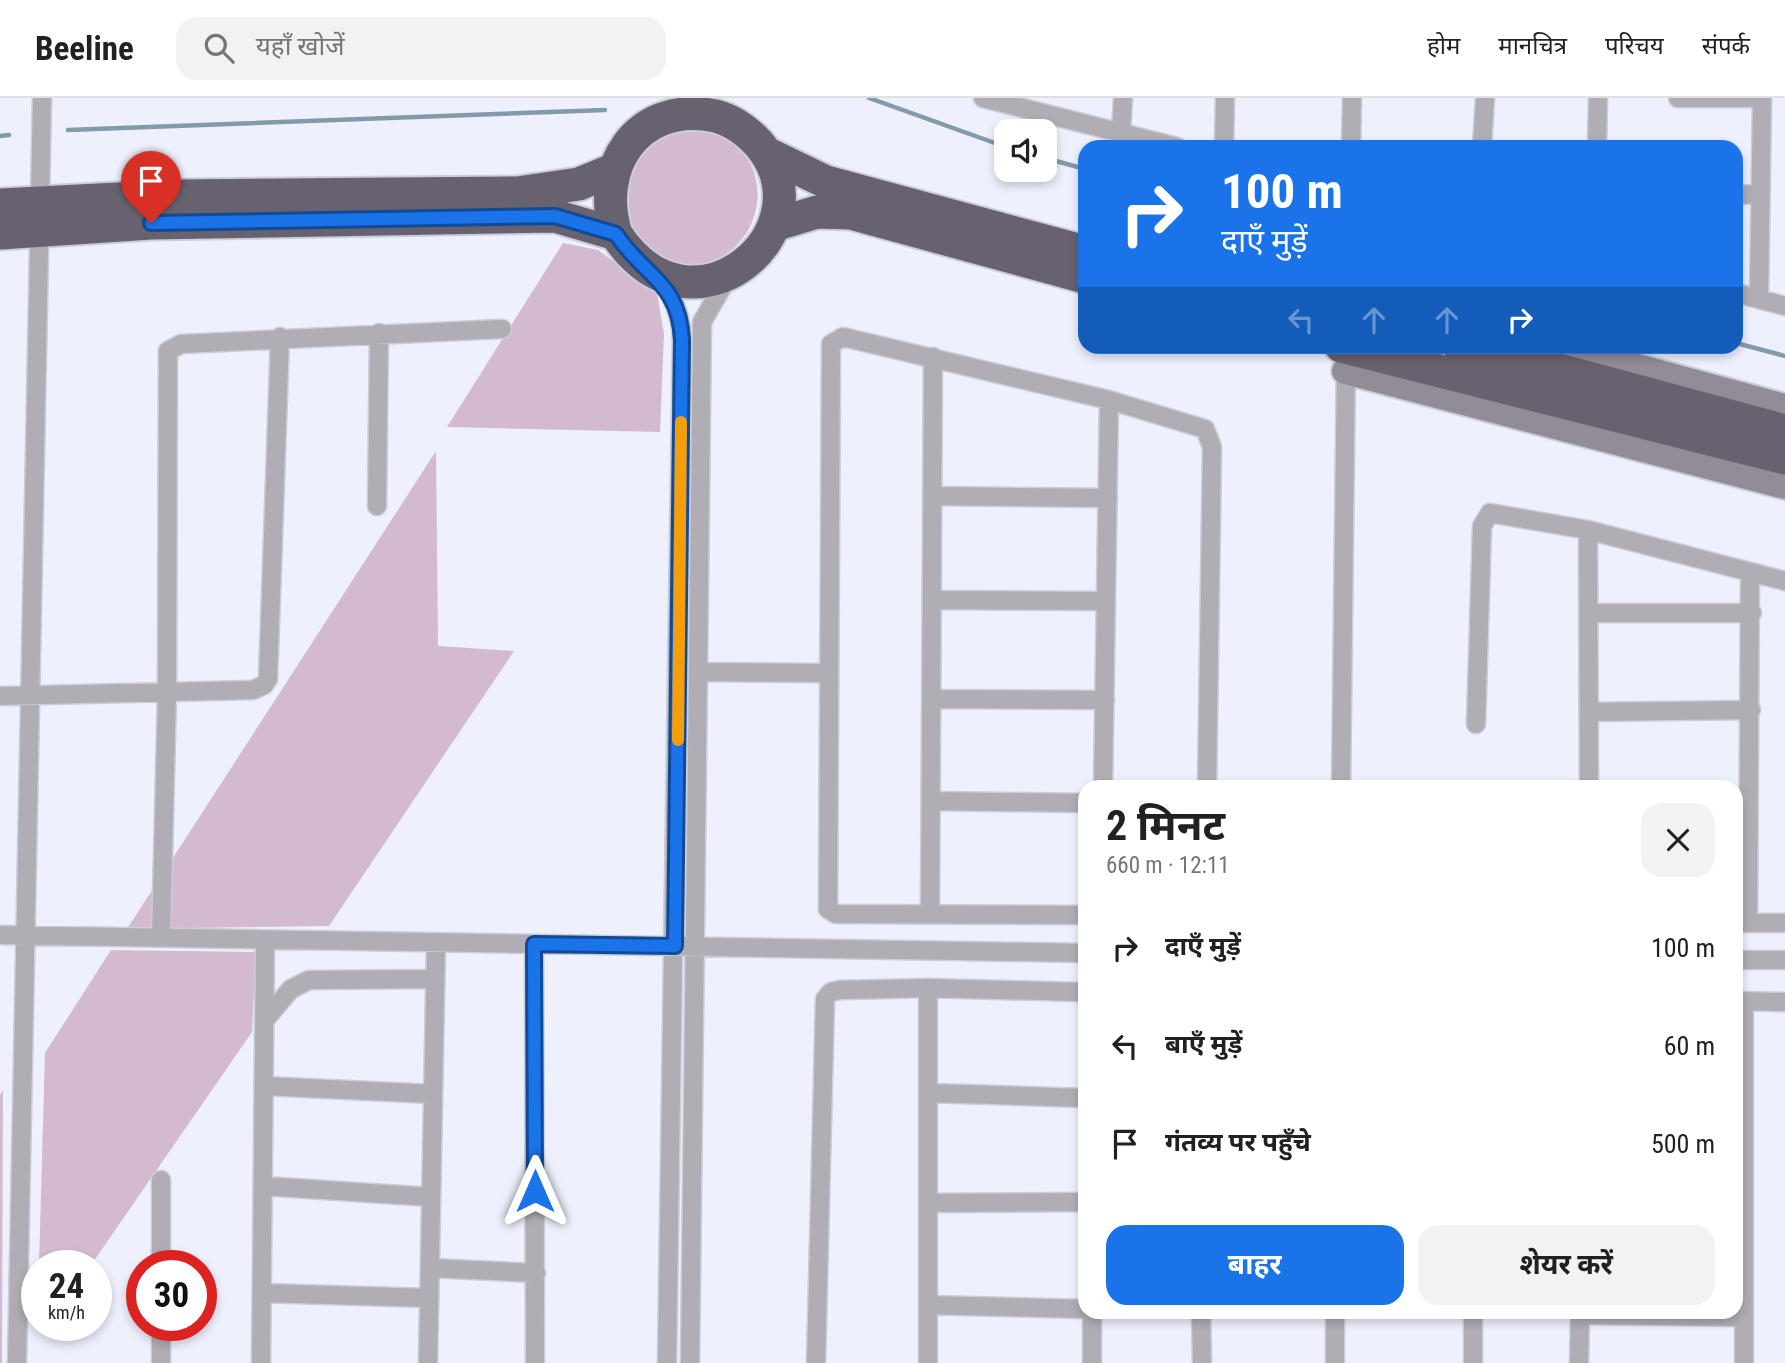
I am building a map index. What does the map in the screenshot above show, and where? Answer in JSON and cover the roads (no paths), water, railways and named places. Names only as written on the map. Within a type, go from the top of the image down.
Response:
[{"type":"highway","points":[[662,110],[694,113],[725,110],[766,153],[776,176],[778,201],[774,225],[764,245],[749,262],[730,274],[703,282],[674,281],[648,270],[629,254],[616,234],[610,213],[609,192],[613,170],[631,142],[662,110]]},
{"type":"highway","points":[[766,153],[826,182],[1078,250]]},
{"type":"highway","points":[[0,233],[40,217],[176,196],[517,193],[579,184],[613,170]]},
{"type":"highway","points":[[0,205],[40,217],[151,223],[555,216],[616,234]]},
{"type":"highway","points":[[774,225],[817,212],[851,213],[1078,275]]},
{"type":"highway","points":[[1349,354],[1785,458]]},
{"type":"highway","points":[[1500,354],[1785,431]]},
{"type":"street","points":[[17,1363],[42,98]]},
{"type":"street","points":[[983,98],[1149,140]]},
{"type":"street","points":[[1121,133],[1122,98]]},
{"type":"street","points":[[1224,140],[1226,98]]},
{"type":"street","points":[[1351,140],[1352,98]]},
{"type":"street","points":[[1482,140],[1485,98]]},
{"type":"street","points":[[1597,140],[1598,98]]},
{"type":"street","points":[[1678,98],[1762,98],[1759,299]]},
{"type":"street","points":[[1743,195],[1760,194]]},
{"type":"street","points":[[648,270],[666,286],[678,309],[682,340],[667,1363]]},
{"type":"street","points":[[690,1363],[702,322],[730,274]]},
{"type":"street","points":[[1743,295],[1785,306]]},
{"type":"street","points":[[162,938],[167,693],[168,351],[181,344],[280,337],[502,329]]},
{"type":"street","points":[[377,506],[379,333]]},
{"type":"street","points":[[0,696],[253,690],[264,685],[268,678],[280,337]]},
{"type":"street","points":[[1078,915],[836,914],[828,909],[831,344],[843,337],[1109,400],[1201,426],[1210,439],[1208,780]]},
{"type":"street","points":[[1341,780],[1345,354]]},
{"type":"street","points":[[1348,354],[1785,486]]},
{"type":"street","points":[[1590,354],[1785,407]]},
{"type":"street","points":[[930,914],[933,357]]},
{"type":"street","points":[[1103,780],[1109,400]]},
{"type":"street","points":[[934,496],[1108,498]]},
{"type":"street","points":[[1476,724],[1484,518],[1497,513],[1588,530],[1785,581]]},
{"type":"street","points":[[1588,530],[1589,780]]},
{"type":"street","points":[[1743,809],[1751,710],[1750,572]]},
{"type":"street","points":[[933,600],[1106,601]]},
{"type":"street","points":[[1590,613],[1752,613]]},
{"type":"street","points":[[699,672],[828,673]]},
{"type":"street","points":[[932,699],[1105,700]]},
{"type":"street","points":[[1589,712],[1751,710]]},
{"type":"street","points":[[931,801],[1078,803]]},
{"type":"street","points":[[1743,923],[1785,923]]},
{"type":"street","points":[[0,935],[1078,953]]},
{"type":"street","points":[[261,1363],[264,940]]},
{"type":"street","points":[[428,1363],[436,943]]},
{"type":"street","points":[[534,944],[536,1363]]},
{"type":"street","points":[[1743,960],[1785,960]]},
{"type":"street","points":[[264,1021],[291,989],[309,979],[435,979]]},
{"type":"street","points":[[817,1363],[825,999],[831,992],[840,990],[928,988],[1078,992]]},
{"type":"street","points":[[928,988],[928,1363]]},
{"type":"street","points":[[1743,1001],[1785,1002]]},
{"type":"street","points":[[264,1086],[433,1094]]},
{"type":"street","points":[[928,1093],[1078,1098]]},
{"type":"street","points":[[161,1180],[161,1250]]},
{"type":"street","points":[[263,1186],[431,1197]]},
{"type":"street","points":[[928,1203],[1078,1202]]},
{"type":"street","points":[[430,1268],[536,1273]]},
{"type":"street","points":[[1743,1289],[1744,1363]]},
{"type":"street","points":[[262,1293],[429,1298]]},
{"type":"street","points":[[928,1305],[1078,1309]]},
{"type":"street","points":[[1091,1319],[1092,1363]]},
{"type":"street","points":[[1202,1319],[1202,1363]]},
{"type":"street","points":[[1335,1319],[1335,1363]]},
{"type":"street","points":[[1473,1319],[1473,1363]]},
{"type":"street","points":[[1579,1363],[1580,1319]]},
{"type":"street","points":[[161,1341],[161,1363]]},
{"type":"waterway","points":[[869,98],[994,143]]},
{"type":"waterway","points":[[68,130],[605,110]]},
{"type":"waterway","points":[[0,136],[9,135]]},
{"type":"waterway","points":[[1057,161],[1078,167]]},
{"type":"waterway","points":[[1743,345],[1785,356]]}]
